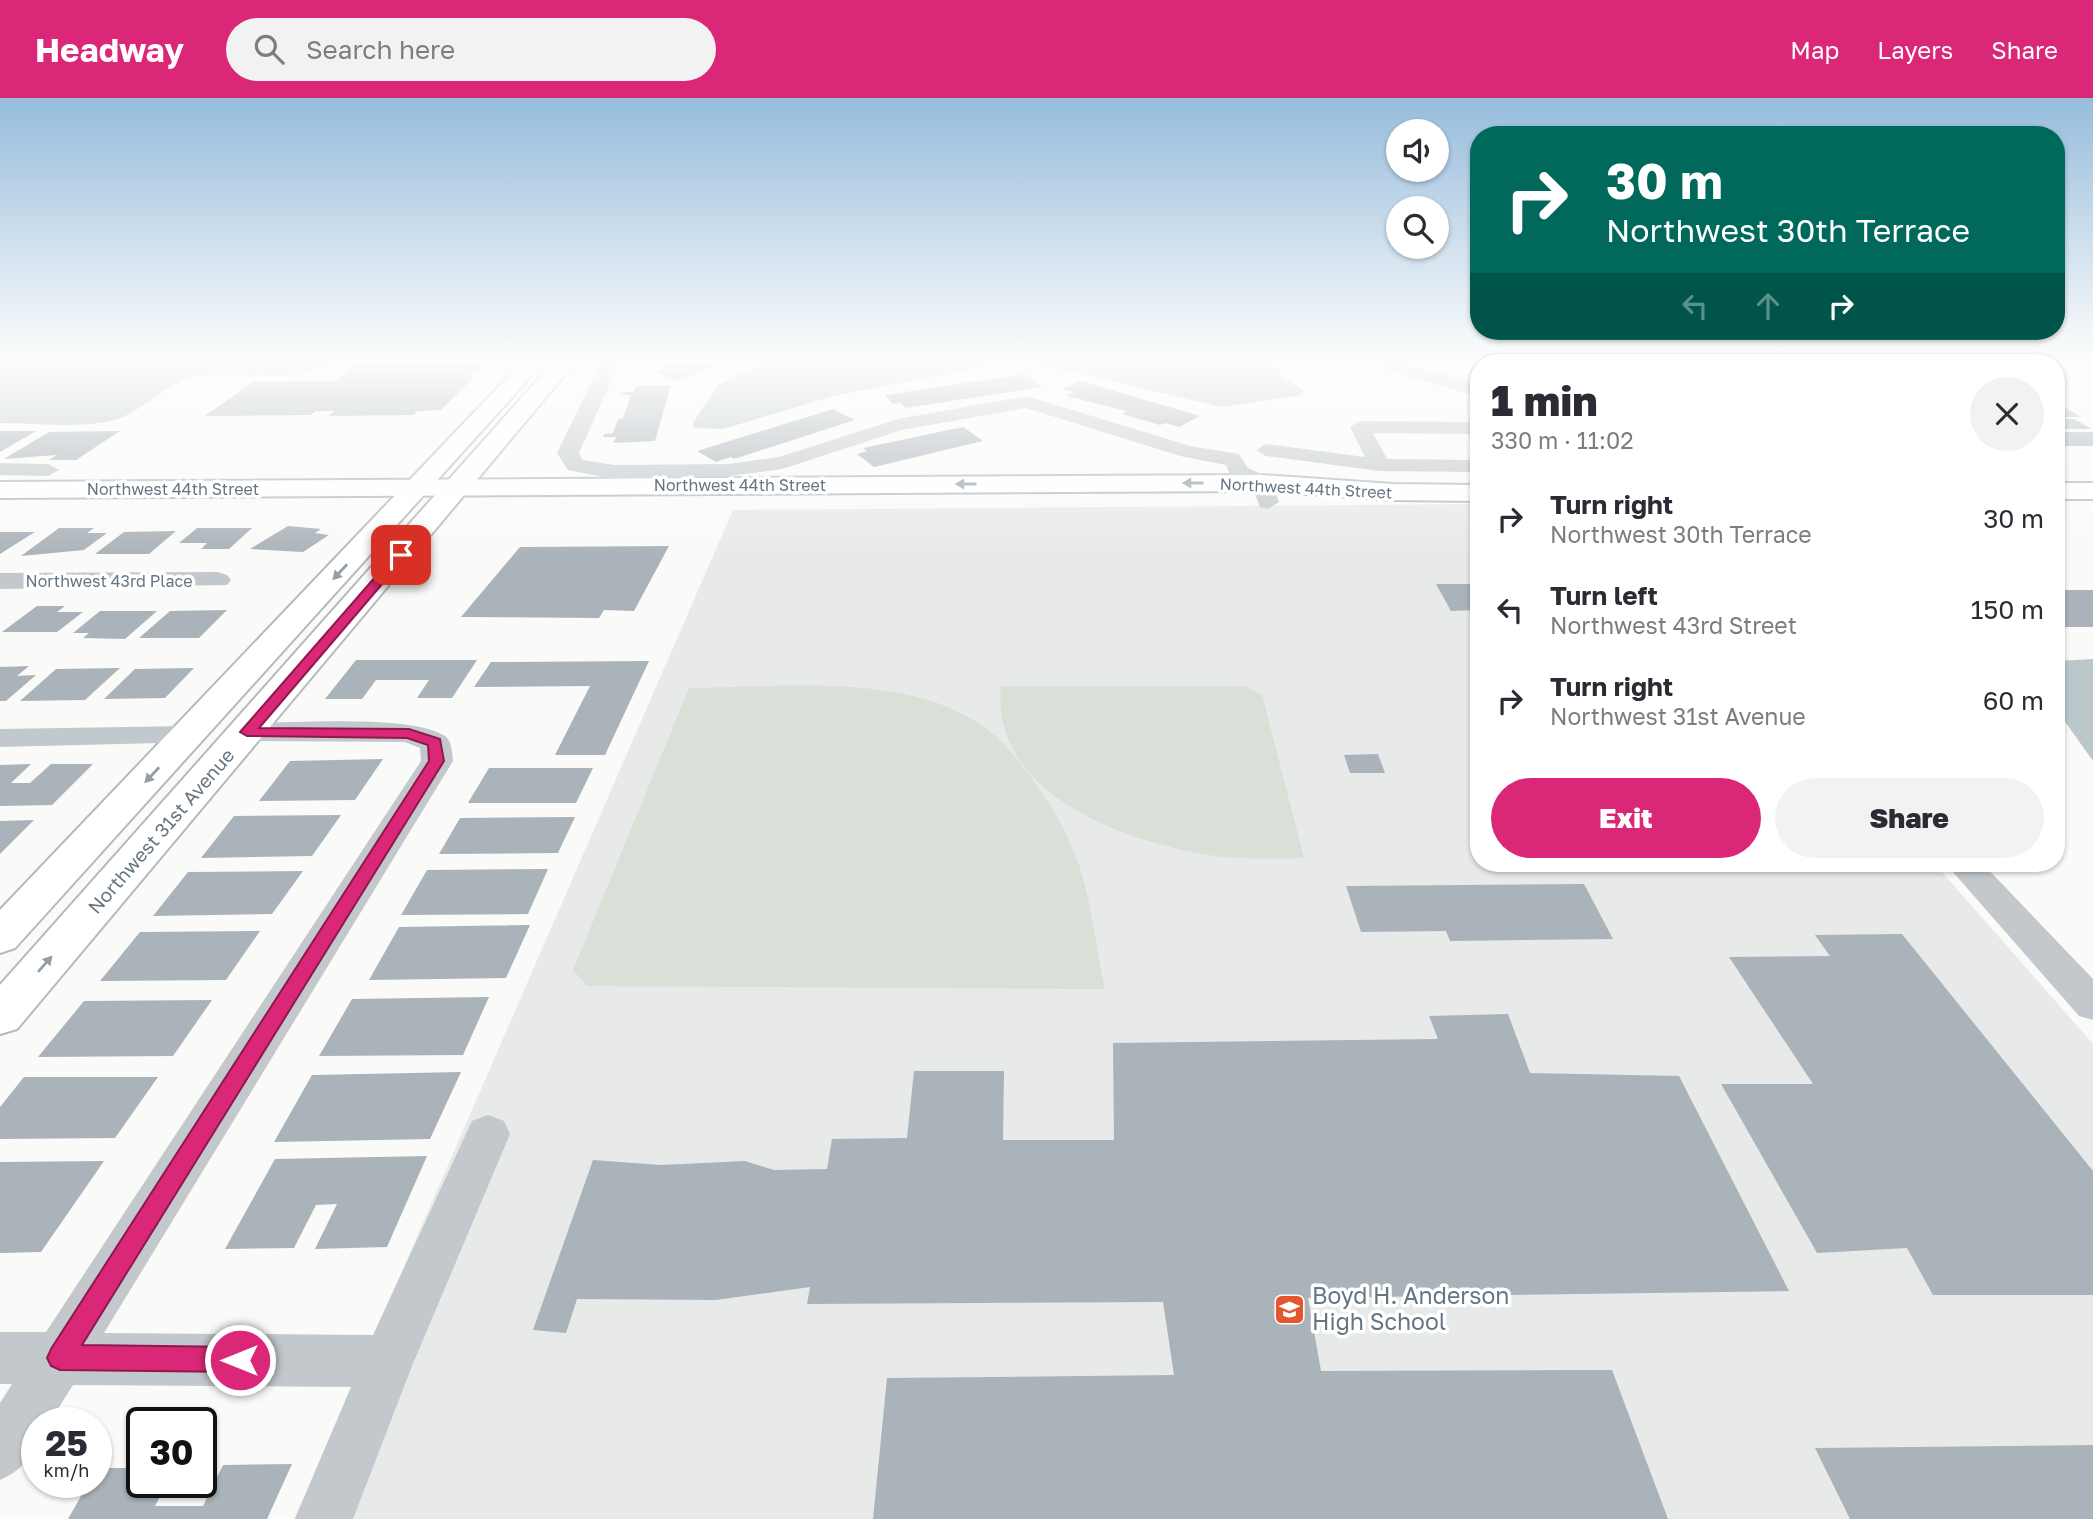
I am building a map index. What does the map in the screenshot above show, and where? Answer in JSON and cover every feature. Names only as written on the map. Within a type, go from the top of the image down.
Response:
[{"type":"main road","points":[[0,937],[475,425]]},
{"type":"main road","name":"Northwest 31st Avenue","points":[[0,1016],[512,425]]},
{"type":"main road","name":"Northwest 44th Street","points":[[0,490],[452,496],[1271,469],[1470,494]]},
{"type":"main road","points":[[42,509],[68,489]]},
{"type":"main road","points":[[2065,491],[2093,491]]},
{"type":"main road","name":"Northwest 44th Street","points":[[0,509],[411,496]]},
{"type":"street","points":[[581,425],[568,453],[576,465],[614,472],[729,470],[782,463],[897,425]]},
{"type":"street","points":[[1102,425],[1187,452],[1232,457]]},
{"type":"street","points":[[1380,465],[1360,427],[1470,428]]},
{"type":"street","points":[[1232,457],[1243,446],[1271,469]]},
{"type":"street","points":[[1232,457],[1239,472],[1323,459],[1380,465],[1470,466]]},
{"type":"street","points":[[0,468],[48,470]]},
{"type":"street","name":"Northwest 43rd Place","points":[[0,582],[218,580]]},
{"type":"street","points":[[0,1452],[437,761],[435,743],[409,733],[247,732]]},
{"type":"street","points":[[0,738],[188,735]]},
{"type":"street","points":[[1970,872],[2093,1006]]},
{"type":"street","points":[[324,1519],[388,1361],[488,1134]]},
{"type":"street","points":[[0,1358],[388,1361]]},
{"type":"shaded area","points":[[693,425],[735,425],[723,429],[694,428]]},
{"type":"shaded area","points":[[1470,504],[1470,872],[1942,872],[2093,1044],[2093,1519],[294,1519],[733,510]]},
{"type":"shaded area","points":[[2093,659],[2093,761],[2065,722],[2065,661]]},
{"type":"shaded area","points":[[803,685],[883,690],[921,698],[957,711],[988,730],[1006,746],[1031,777],[1052,808],[1069,841],[1087,895],[1105,989],[587,986],[573,970],[689,688]]},
{"type":"shaded area","points":[[1001,686],[1245,686],[1262,695],[1304,858],[1232,858],[1174,848],[1102,823],[1068,805],[1039,783],[1017,756],[1003,724]]},
{"type":"building","points":[[616,425],[659,425],[655,441],[613,443],[616,437],[603,437],[604,434],[613,433]]},
{"type":"building","points":[[780,425],[839,425],[734,459],[731,457],[716,462],[697,451]]},
{"type":"building","points":[[2065,425],[2085,425],[2092,429],[2065,429]]},
{"type":"building","points":[[963,427],[983,441],[874,467],[857,454],[867,451],[863,448]]},
{"type":"building","points":[[0,431],[36,431],[0,452]]},
{"type":"building","points":[[120,431],[76,460],[49,460],[57,455],[4,459],[49,432]]},
{"type":"building","points":[[2065,432],[2093,432],[2093,446],[2065,446]]},
{"type":"building","points":[[288,526],[321,529],[315,533],[329,535],[303,552],[250,549]]},
{"type":"building","points":[[59,528],[94,528],[87,533],[107,533],[84,550],[21,556]]},
{"type":"building","points":[[197,528],[252,528],[229,549],[201,549],[207,543],[179,543]]},
{"type":"building","points":[[176,531],[149,554],[95,554],[124,532]]},
{"type":"building","points":[[0,532],[35,532],[0,554]]},
{"type":"building","points":[[669,546],[634,611],[604,610],[599,618],[461,617],[520,547]]},
{"type":"building","points":[[1436,584],[1470,584],[1470,610],[1451,611]]},
{"type":"building","points":[[2065,590],[2093,590],[2093,627],[2065,627]]},
{"type":"building","points":[[37,606],[65,606],[57,612],[83,612],[57,632],[2,632]]},
{"type":"building","points":[[227,610],[199,638],[139,638],[170,611]]},
{"type":"building","points":[[100,611],[157,611],[125,639],[83,638],[89,633],[73,633]]},
{"type":"building","points":[[356,660],[477,660],[452,698],[417,698],[429,680],[376,680],[362,699],[325,699]]},
{"type":"building","points":[[649,661],[605,755],[555,755],[590,686],[474,687],[491,662]]},
{"type":"building","points":[[29,666],[17,676],[36,675],[6,701],[0,701],[0,667]]},
{"type":"building","points":[[120,668],[85,700],[20,701],[56,669]]},
{"type":"building","points":[[194,668],[165,698],[104,699],[135,669]]},
{"type":"building","points":[[1378,754],[1385,773],[1350,773],[1344,755]]},
{"type":"building","points":[[383,759],[355,800],[259,801],[290,761]]},
{"type":"building","points":[[31,764],[11,783],[30,783],[51,764],[93,764],[52,805],[0,806],[0,765]]},
{"type":"building","points":[[489,768],[593,768],[576,803],[468,803]]},
{"type":"building","points":[[341,815],[312,856],[201,858],[234,816]]},
{"type":"building","points":[[575,817],[558,853],[439,854],[460,818]]},
{"type":"building","points":[[34,820],[0,854],[0,821]]},
{"type":"building","points":[[548,869],[528,914],[401,915],[427,870]]},
{"type":"building","points":[[303,871],[272,914],[153,916],[188,872]]},
{"type":"building","points":[[1584,884],[1613,939],[1450,941],[1446,931],[1361,932],[1346,886]]},
{"type":"building","points":[[530,925],[506,978],[369,980],[399,927]]},
{"type":"building","points":[[260,931],[226,980],[100,981],[140,932]]},
{"type":"building","points":[[1902,934],[2093,1171],[2093,1295],[1933,1295],[1907,1248],[1817,1253],[1721,1084],[1813,1084],[1729,957],[1830,956],[1815,935]]},
{"type":"building","points":[[489,997],[463,1055],[319,1056],[352,999]]},
{"type":"building","points":[[212,1000],[173,1056],[38,1057],[84,1001]]},
{"type":"building","name":"Boyd H. Anderson High School","points":[[1508,1014],[1530,1073],[1679,1076],[1789,1291],[1308,1298],[1321,1371],[1612,1370],[1668,1519],[873,1519],[887,1378],[1174,1375],[1163,1302],[807,1304],[810,1287],[716,1300],[577,1299],[566,1333],[533,1330],[593,1160],[661,1165],[745,1161],[774,1170],[827,1169],[832,1139],[907,1138],[914,1071],[1004,1071],[1003,1140],[1114,1140],[1113,1043],[1438,1039],[1429,1016]]},
{"type":"building","points":[[461,1072],[430,1139],[274,1142],[312,1075]]},
{"type":"building","points":[[24,1077],[158,1077],[115,1138],[0,1139],[0,1107]]},
{"type":"building","points":[[427,1156],[387,1247],[315,1249],[337,1204],[316,1205],[294,1248],[225,1249],[275,1159]]},
{"type":"building","points":[[104,1161],[41,1252],[0,1253],[0,1162]]},
{"type":"building","points":[[2093,1445],[2093,1519],[1850,1519],[1815,1448]]},
{"type":"building","points":[[292,1464],[267,1519],[68,1519],[80,1498],[112,1498],[112,1468],[126,1468],[126,1498],[159,1498],[155,1506],[203,1506],[207,1498],[217,1498],[217,1477],[223,1465]]},
{"type":"place","name":"Boyd H. Anderson High School","points":[[1289,1309]]},
{"type":"route","points":[[240,1360],[60,1358],[437,761],[435,743],[409,733],[247,732],[401,555]]}]
